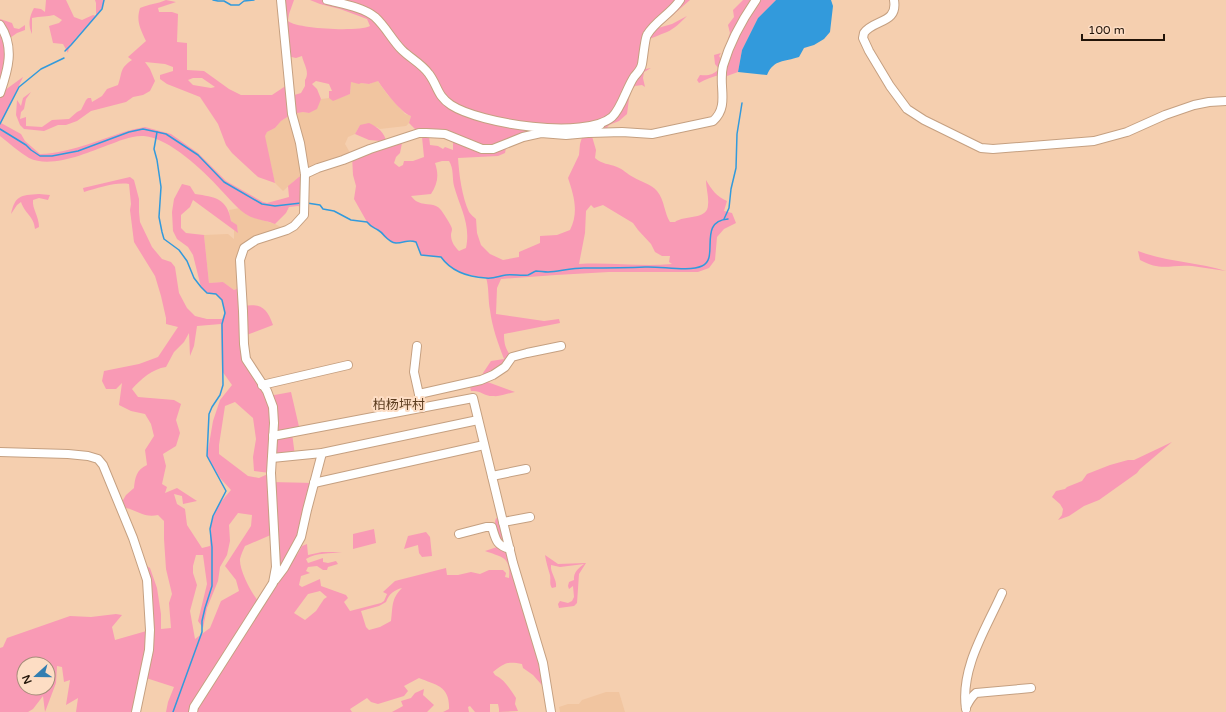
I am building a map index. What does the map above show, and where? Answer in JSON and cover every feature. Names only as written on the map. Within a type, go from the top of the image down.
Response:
[{"type":"street","points":[[273,583],[276,567],[271,473],[274,423],[273,407],[267,391],[246,359],[240,260],[244,248],[256,240],[287,230],[294,226],[304,215],[305,174],[300,143],[292,114],[281,0]]},
{"type":"street","points":[[327,0],[362,10],[374,17],[387,30],[398,47],[429,74],[440,96],[452,106],[463,111],[496,122],[549,129],[584,126],[604,122]]},
{"type":"street","points":[[588,133],[613,116],[634,77],[640,70],[645,49],[646,36],[650,30],[678,4],[680,0]]},
{"type":"street","points":[[305,174],[370,149],[426,132],[445,134],[482,149],[493,149],[523,137],[541,133],[566,135],[622,132],[652,134],[713,121],[718,117],[722,109],[722,68],[727,53],[745,15],[756,0]]},
{"type":"street","points":[[894,0],[894,8],[889,17],[864,32],[864,41],[876,63],[899,98],[910,111],[981,148],[993,149],[1094,141],[1127,132],[1189,106],[1205,102],[1226,101]]},
{"type":"street","points":[[0,25],[9,48],[9,63],[0,94]]},
{"type":"street","points":[[416,346],[414,372],[422,408]]},
{"type":"street","points":[[419,394],[493,376],[505,367],[512,358],[527,353],[561,346]]},
{"type":"street","points":[[262,385],[348,365]]},
{"type":"street","points":[[273,436],[473,398],[510,549],[543,663],[551,712]]},
{"type":"street","points":[[272,458],[322,454],[478,420]]},
{"type":"street","points":[[314,483],[484,445]]},
{"type":"street","points":[[0,452],[88,456],[98,459],[103,465],[133,538],[147,580],[150,650],[136,712]]},
{"type":"street","points":[[193,712],[194,707],[284,568],[301,537],[322,454]]},
{"type":"street","points":[[492,476],[526,469]]},
{"type":"street","points":[[503,522],[530,517]]},
{"type":"street","points":[[459,534],[486,527],[492,527],[497,542],[500,546],[510,549]]},
{"type":"street","points":[[966,710],[964,695],[972,659],[1002,593]]},
{"type":"street","points":[[966,710],[972,696],[976,694],[1031,688]]},
{"type":"shaded area","points":[[46,0],[66,0],[74,17],[82,20],[93,15],[96,16],[95,0],[104,0],[102,8],[98,14],[73,42],[68,53],[63,44],[53,43],[49,26],[59,23],[62,20],[54,15],[32,18],[32,34],[30,18],[32,11],[34,8],[41,9],[45,12]]},
{"type":"shaded area","points":[[166,0],[176,2],[158,8],[159,12],[172,12],[178,14],[177,42],[187,43],[187,70],[204,71],[229,89],[241,95],[272,95],[290,83],[291,96],[301,93],[305,86],[307,71],[302,56],[296,58],[287,56],[281,0],[294,0],[288,21],[294,24],[315,28],[354,29],[370,26],[367,19],[310,0],[690,0],[658,28],[672,24],[687,16],[680,23],[670,31],[646,41],[640,70],[651,68],[644,72],[643,78],[645,87],[642,85],[635,86],[630,91],[627,114],[619,121],[609,125],[606,129],[591,133],[596,150],[595,158],[603,163],[619,168],[655,189],[662,199],[670,222],[700,215],[707,210],[708,199],[706,180],[710,187],[720,197],[727,201],[724,211],[732,213],[736,223],[724,229],[717,237],[715,260],[709,268],[698,272],[609,272],[501,279],[497,288],[496,314],[544,321],[559,319],[560,323],[504,334],[506,347],[512,357],[482,380],[515,392],[490,396],[477,391],[471,391],[469,382],[481,380],[483,373],[491,361],[504,359],[492,323],[486,278],[455,270],[441,257],[421,255],[416,242],[410,240],[395,243],[384,237],[379,230],[371,227],[367,222],[354,199],[356,186],[353,175],[352,156],[381,141],[369,140],[355,134],[360,125],[369,123],[376,127],[383,133],[387,143],[403,138],[400,153],[396,157],[394,163],[399,167],[403,165],[404,161],[413,161],[424,157],[422,137],[429,136],[430,145],[438,146],[443,149],[445,147],[453,150],[455,138],[419,133],[409,123],[411,116],[402,111],[378,81],[369,84],[351,82],[350,94],[333,101],[329,98],[329,91],[332,91],[329,84],[316,81],[312,84],[317,89],[321,99],[317,109],[309,113],[303,112],[292,114],[281,121],[275,128],[267,132],[265,136],[275,183],[258,177],[232,153],[226,145],[218,124],[200,97],[167,84],[160,79],[160,75],[173,71],[173,67],[165,64],[145,62],[155,81],[150,91],[143,95],[133,97],[126,102],[91,111],[77,121],[66,125],[58,125],[44,131],[24,129],[20,125],[16,115],[17,100],[21,106],[23,98],[31,92],[26,99],[20,119],[26,117],[26,126],[42,127],[52,120],[69,119],[81,110],[88,98],[91,98],[92,102],[102,96],[107,89],[118,85],[123,68],[132,60],[128,57],[146,41],[140,28],[140,8]],"holes":[[[193,78],[202,78],[215,87],[211,88],[193,85],[188,80]],[[541,133],[583,134],[579,155],[568,178],[575,204],[573,223],[570,230],[557,235],[540,236],[540,243],[519,252],[519,257],[503,260],[490,254],[481,245],[477,233],[476,219],[469,212],[464,199],[458,158],[498,156],[505,153],[507,143]],[[449,161],[452,167],[454,186],[464,216],[467,231],[466,248],[459,251],[452,240],[452,227],[441,210],[436,206],[417,202],[411,196],[431,194],[437,179],[435,163]],[[591,205],[594,208],[603,205],[633,223],[651,244],[655,252],[662,256],[670,256],[669,262],[672,264],[579,264],[585,233],[586,211]]]},
{"type":"shaded area","points":[[743,0],[776,0],[758,18],[742,50],[738,72],[727,76],[726,81],[721,82],[722,75],[699,83],[697,80],[700,75],[710,75],[719,69],[715,64],[714,55],[721,53],[719,56],[721,59],[726,58],[732,43],[728,39],[730,33],[728,25],[734,17],[733,10]]},
{"type":"shaded area","points":[[0,19],[12,23],[14,28],[19,29],[25,25],[25,30],[17,33],[7,40],[1,93],[23,77],[1,123],[21,134],[25,141],[40,154],[77,148],[123,132],[145,127],[171,134],[198,153],[226,181],[263,202],[267,203],[289,197],[288,186],[305,174],[305,208],[298,206],[289,207],[286,213],[275,224],[251,217],[237,207],[195,164],[185,156],[164,142],[144,136],[135,136],[69,159],[48,162],[29,158],[0,136]]},
{"type":"shaded area","points":[[377,80],[405,114],[411,116],[409,123],[406,126],[380,129],[377,127],[360,125],[355,134],[348,137],[345,144],[352,156],[294,181],[283,191],[275,183],[264,136],[267,132],[275,128],[281,121],[292,114],[303,112],[309,113],[321,99],[329,98],[333,100],[350,94],[351,82],[370,84]]},
{"type":"shaded area","points":[[130,177],[134,180],[139,199],[140,222],[152,247],[162,259],[171,262],[175,267],[179,293],[187,308],[195,316],[207,319],[222,319],[225,313],[222,300],[216,294],[207,293],[201,287],[193,255],[188,247],[177,239],[173,231],[172,212],[174,199],[182,184],[190,186],[195,194],[208,196],[219,200],[223,203],[229,213],[231,221],[237,225],[238,233],[193,200],[190,207],[181,215],[181,228],[186,233],[204,235],[209,283],[223,282],[234,290],[241,287],[243,306],[259,306],[266,311],[273,325],[244,336],[246,359],[269,396],[291,392],[300,431],[292,433],[295,456],[272,458],[271,482],[314,483],[295,549],[297,555],[302,546],[307,544],[308,555],[322,552],[342,552],[319,554],[306,559],[308,563],[323,558],[323,562],[328,563],[336,561],[338,564],[328,567],[327,570],[323,570],[317,566],[308,567],[306,571],[310,573],[301,576],[299,585],[302,587],[320,579],[321,586],[346,595],[348,598],[344,602],[350,611],[384,601],[387,594],[383,592],[395,581],[446,568],[447,575],[458,575],[471,572],[480,574],[489,570],[503,570],[506,573],[505,577],[509,578],[507,561],[500,556],[485,551],[500,546],[495,522],[496,518],[503,522],[548,692],[533,675],[523,668],[522,664],[510,663],[503,665],[493,672],[504,682],[516,698],[515,704],[518,711],[499,712],[498,704],[490,704],[490,712],[475,712],[470,706],[468,707],[469,712],[443,712],[449,709],[447,695],[441,688],[419,678],[404,686],[408,691],[404,696],[378,704],[371,702],[367,698],[350,709],[352,712],[166,712],[174,687],[143,677],[136,712],[76,712],[78,698],[66,705],[70,680],[64,682],[62,667],[57,666],[56,683],[56,656],[16,656],[16,696],[43,696],[33,709],[28,712],[0,712],[0,648],[3,647],[7,638],[70,616],[91,617],[116,614],[122,615],[112,627],[115,640],[150,630],[142,563],[150,568],[157,588],[161,614],[161,629],[171,628],[169,603],[172,594],[166,569],[164,521],[158,515],[153,516],[143,514],[119,507],[126,495],[134,488],[140,469],[147,465],[145,450],[154,436],[151,424],[145,414],[131,411],[119,405],[122,383],[116,389],[106,389],[102,381],[104,371],[139,364],[158,357],[178,327],[166,324],[161,296],[155,276],[134,242],[130,210],[131,204],[129,184],[112,185],[84,192],[83,188]],"holes":[[[221,324],[222,371],[232,385],[220,400],[213,421],[207,456],[220,478],[231,490],[216,510],[212,522],[210,546],[202,548],[187,525],[185,509],[177,504],[174,494],[182,496],[183,504],[197,501],[177,488],[165,493],[167,487],[162,484],[166,466],[163,454],[176,446],[180,433],[176,420],[181,404],[174,400],[138,397],[132,389],[147,375],[166,367],[174,352],[184,342],[189,333],[190,356],[194,346],[197,326]],[[235,402],[253,418],[256,439],[253,457],[254,471],[270,473],[259,478],[248,476],[219,454],[225,406]],[[238,513],[252,515],[251,526],[225,566],[236,580],[239,591],[221,601],[210,628],[195,639],[190,611],[197,585],[193,573],[196,555],[203,555],[207,584],[198,621],[203,628],[207,608],[218,581],[220,567],[227,555],[230,541],[229,525]],[[273,534],[273,583],[260,603],[250,588],[240,564],[240,559],[245,546]],[[402,588],[394,599],[391,621],[380,627],[369,630],[366,627],[361,611],[379,606],[386,602],[392,593]],[[320,591],[327,597],[316,611],[305,620],[294,613],[308,594]]]},
{"type":"shaded area","points":[[27,195],[50,195],[48,200],[39,198],[33,200],[39,227],[35,229],[33,221],[21,202],[11,214],[14,203],[19,198]]},
{"type":"shaded area","points":[[240,208],[249,216],[275,224],[287,230],[244,248],[241,287],[234,290],[223,282],[209,283],[204,235],[228,234],[234,239],[234,230],[238,232],[237,226],[231,221],[229,210]]},
{"type":"shaded area","points":[[1138,251],[1160,258],[1226,271],[1192,266],[1154,266],[1140,260]]},
{"type":"shaded area","points":[[1172,442],[1137,473],[1099,500],[1084,506],[1069,516],[1058,520],[1062,515],[1063,509],[1052,497],[1056,491],[1065,489],[1082,481],[1087,474],[1110,465],[1128,460],[1134,460]]},
{"type":"shaded area","points":[[374,529],[376,543],[353,549],[353,534]]},
{"type":"shaded area","points":[[426,532],[430,537],[432,556],[422,557],[419,553],[418,545],[404,549],[408,536]]},
{"type":"shaded area","points":[[545,555],[558,564],[586,563],[579,574],[577,603],[574,606],[559,608],[558,604],[560,601],[568,603],[572,601],[574,597],[573,586],[569,589],[569,582],[574,580],[575,572],[584,564],[560,567],[551,565],[556,581],[556,587],[552,588]]},
{"type":"shaded area","points":[[424,689],[423,695],[434,705],[427,712],[392,712],[403,706],[401,701],[411,698],[415,693]]},
{"type":"shaded area","points":[[606,692],[619,692],[625,712],[560,712],[559,707],[568,704],[579,704],[582,700]]},
{"type":"shaded area","points":[[43,696],[51,696],[45,712]]},
{"type":"water","points":[[776,0],[831,0],[833,6],[830,32],[824,39],[814,45],[804,48],[799,57],[780,62],[773,66],[767,75],[738,72],[742,50],[758,18]]},
{"type":"waterway","points":[[65,51],[102,9],[104,0]]},
{"type":"waterway","points":[[213,0],[224,1],[231,5],[239,5],[244,1],[254,0]]},
{"type":"waterway","points":[[0,124],[19,87],[41,69],[64,58]]},
{"type":"waterway","points":[[724,219],[729,208],[731,189],[736,168],[737,134],[742,103]]},
{"type":"waterway","points":[[0,129],[26,145],[40,156],[52,156],[78,151],[129,132],[143,129],[166,134],[198,155],[224,182],[262,204],[275,206],[301,203]]},
{"type":"waterway","points":[[157,132],[154,149],[161,187],[159,217],[164,239],[179,250],[187,261],[194,278],[201,287],[207,293],[216,294],[222,300],[225,313],[222,324],[223,385],[220,395],[209,414],[207,456],[226,491],[213,516],[210,529],[212,547],[212,586],[202,621],[202,632],[173,712]]},
{"type":"waterway","points":[[307,203],[320,205],[323,209],[334,211],[351,220],[367,222],[388,240],[393,242],[416,242],[421,255],[441,257],[455,270],[466,275],[489,278],[503,275],[528,275],[536,271],[548,272],[580,268],[696,268],[707,262],[713,226],[719,221],[728,219]]},
{"type":"district","name":"柏杨坪村","points":[[399,404]]}]
